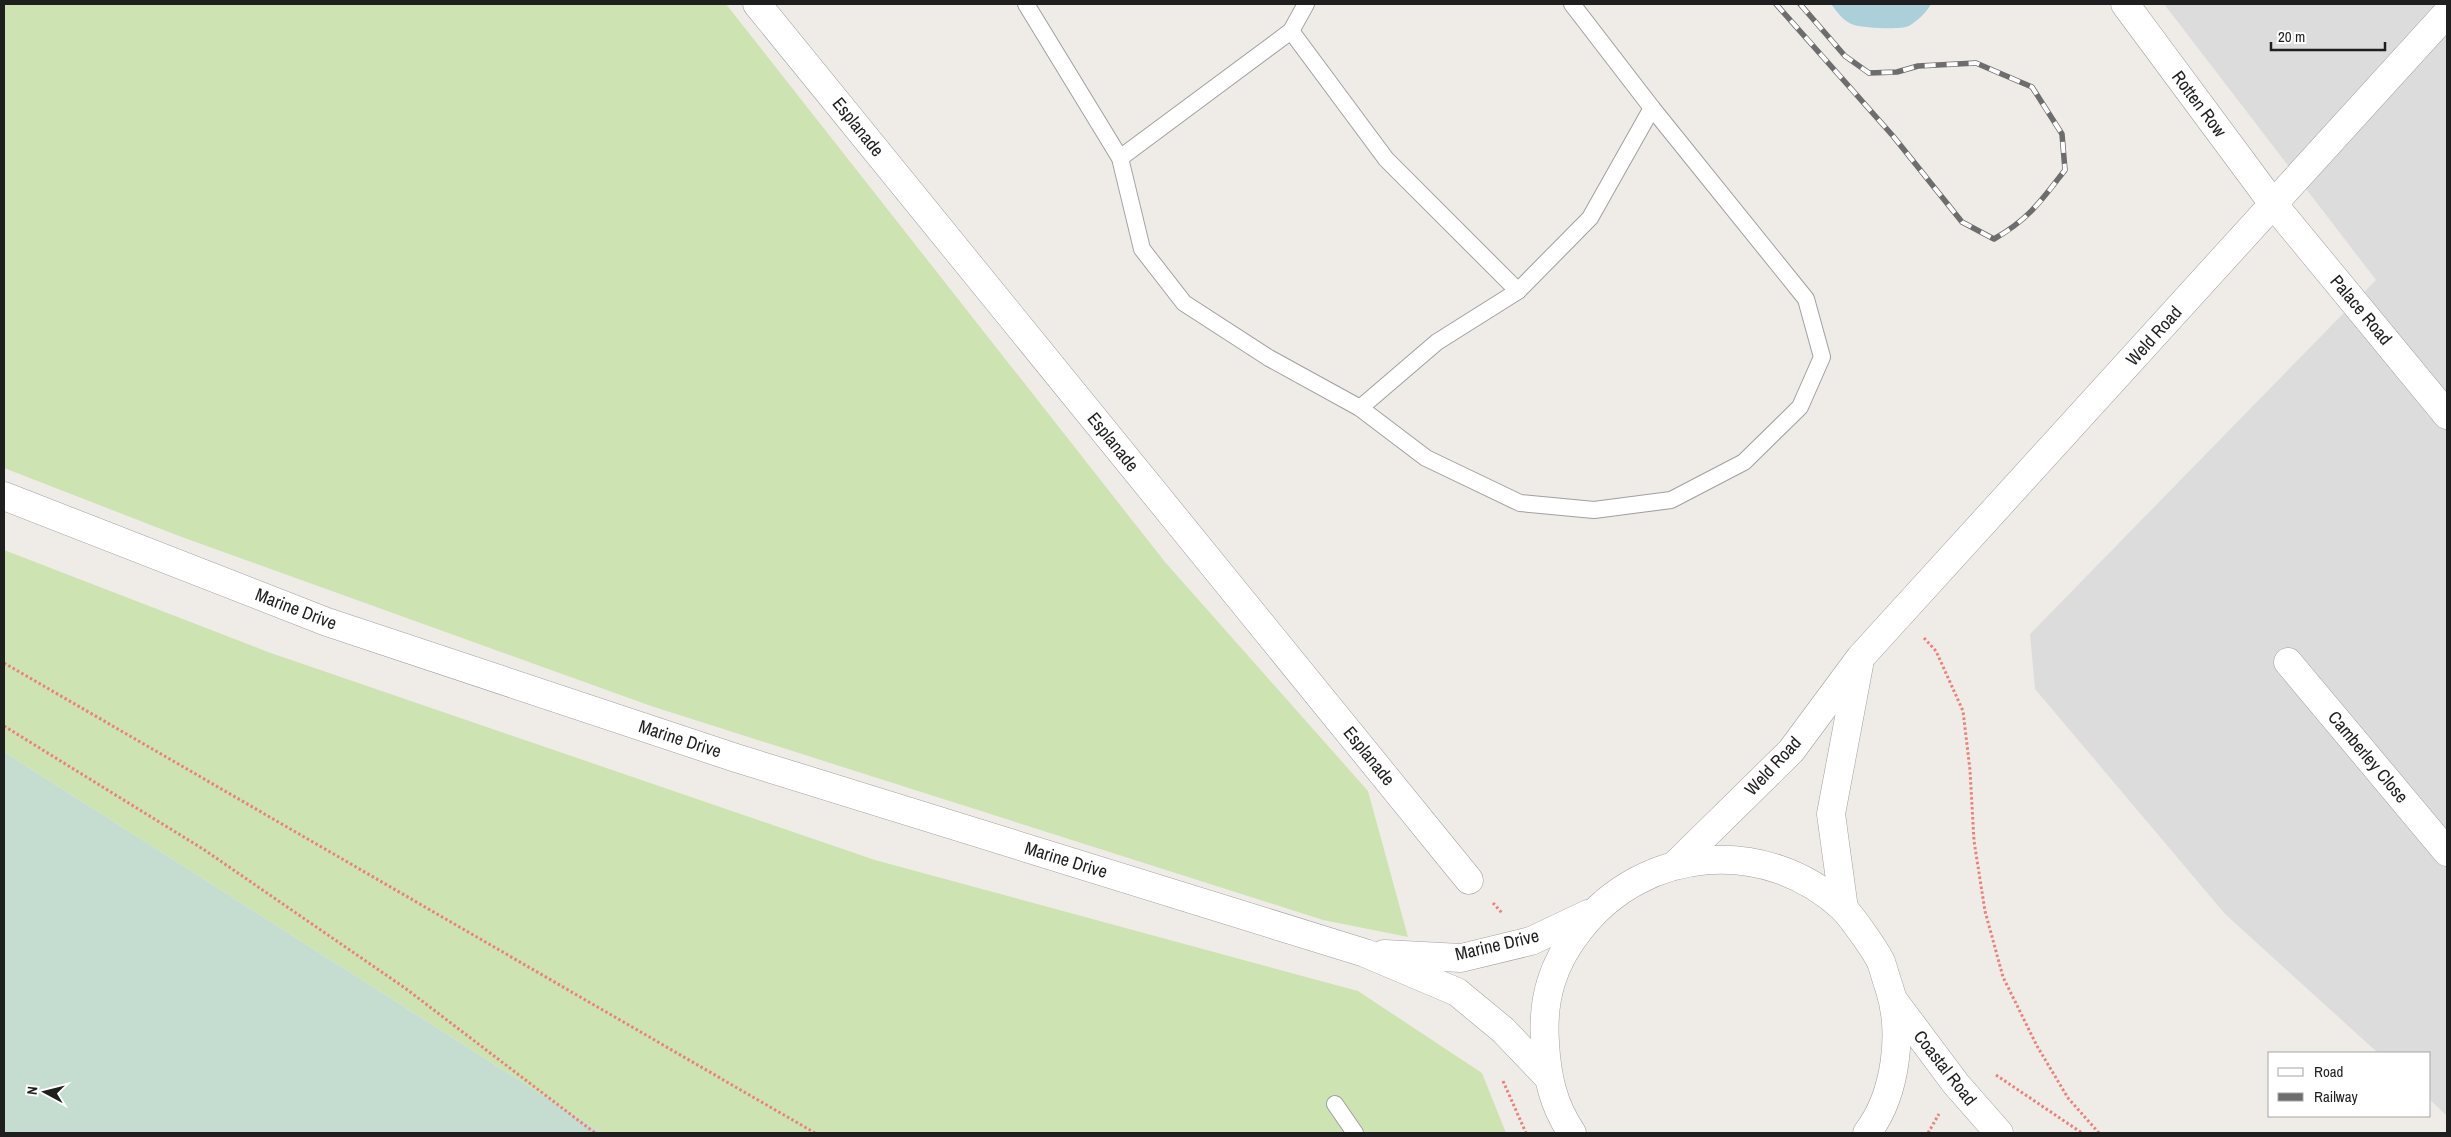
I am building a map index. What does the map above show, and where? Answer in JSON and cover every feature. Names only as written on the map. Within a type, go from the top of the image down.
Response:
[{"type":"street","name":"Esplanade","points":[[758,4],[1469,880]]},
{"type":"street","name":"Rotten Row","points":[[2125,4],[2274,205]]},
{"type":"street","name":"Weld Road","points":[[1676,864],[1791,751],[1860,658],[2447,14]]},
{"type":"street","name":"Palace Road","points":[[2274,205],[2447,415]]},
{"type":"street","name":"Marine Drive","points":[[4,496],[346,628],[736,758],[1366,953],[1457,992],[1503,1030],[1547,1076]]},
{"type":"street","points":[[1844,909],[1832,814],[1860,658]]},
{"type":"street","name":"Camberley Close","points":[[2288,662],[2447,852]]},
{"type":"street","points":[[1572,1133],[1562,1118],[1547,1076],[1543,1016],[1554,974],[1568,944],[1593,912],[1632,882],[1676,864],[1712,859],[1767,865],[1810,883],[1844,909],[1880,960],[1894,1001],[1897,1048],[1894,1072],[1874,1124],[1867,1133]]},
{"type":"street","name":"Marine Drive","points":[[1366,953],[1461,958],[1531,941],[1593,912]]},
{"type":"street","name":"Coastal Road","points":[[1894,1001],[1956,1084],[1999,1133]]},
{"type":"lane","points":[[1026,4],[1120,158],[1142,249],[1184,302],[1269,358],[1360,408],[1426,458],[1520,503],[1594,510],[1671,500],[1744,462],[1800,407],[1822,357],[1806,299],[1652,108],[1572,4]]},
{"type":"lane","points":[[1120,158],[1291,31],[1306,4]]},
{"type":"lane","points":[[1291,31],[1386,159],[1518,291]]},
{"type":"lane","points":[[1360,408],[1437,342],[1518,291],[1590,218],[1652,108]]},
{"type":"lane","points":[[1335,1104],[1354,1133]]},
{"type":"path","points":[[1901,614],[1936,651],[1963,711],[1970,770],[1974,841],[1983,902],[2003,977],[2037,1046],[2068,1098],[2099,1133]]},
{"type":"path","points":[[4,663],[815,1133]]},
{"type":"path","points":[[4,726],[203,849],[381,972],[595,1133]]},
{"type":"path","points":[[1956,1084],[1979,1063],[2082,1133]]},
{"type":"path","points":[[1502,1080],[1526,1133]]},
{"type":"shaded area","points":[[2164,4],[2447,4],[2447,1116],[2431,1101],[2431,1052],[2377,1052],[2225,914],[2035,689],[2030,634],[2376,280]]},
{"type":"green space","points":[[4,4],[726,4],[1165,562],[1368,791],[1408,937],[1323,920],[651,706],[179,536],[4,468]]},
{"type":"green space","points":[[4,550],[268,652],[875,860],[1358,991],[1482,1073],[1506,1133],[602,1133],[4,752]]},
{"type":"green space","points":[[4,752],[602,1133],[4,1133]]},
{"type":"water","points":[[1831,4],[1931,4],[1909,26],[1890,28],[1850,24]]},
{"type":"railway","points":[[1776,4],[1893,136],[1962,222],[1994,239],[2026,217],[2065,170],[2062,134],[2032,87],[1976,63],[1918,66],[1897,72],[1869,73],[1845,56],[1800,4]]}]
